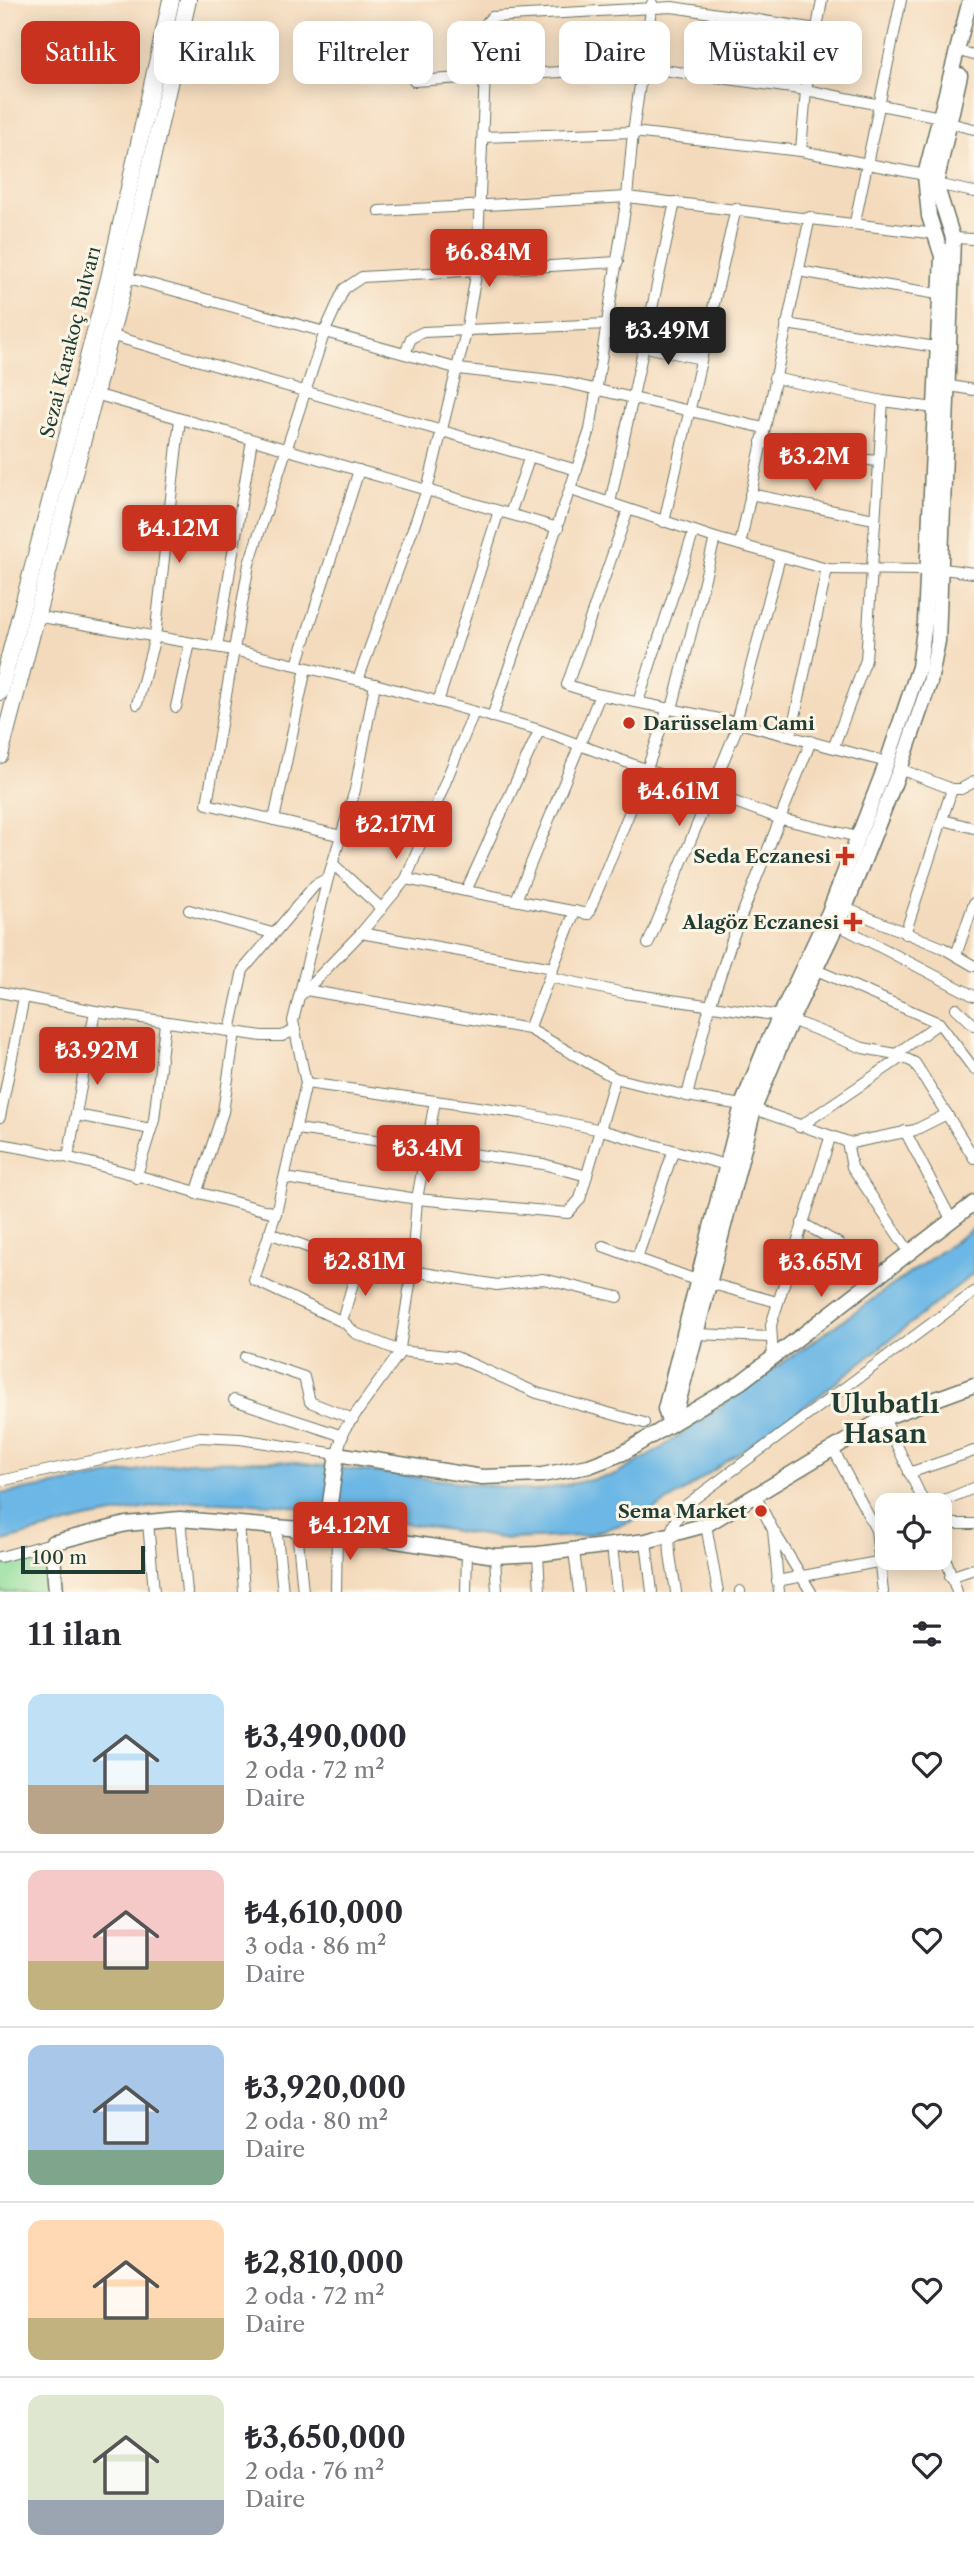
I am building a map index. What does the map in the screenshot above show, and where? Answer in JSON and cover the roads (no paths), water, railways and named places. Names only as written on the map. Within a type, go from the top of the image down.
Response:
[{"type":"main road","name":"Sezai Karakoç Bulvarı","points":[[0,692],[109,278],[171,0]]},
{"type":"main road","points":[[0,755],[125,277],[188,0]]},
{"type":"main road","points":[[785,1018],[845,908],[894,766],[919,667],[927,570],[938,294],[942,256],[929,216],[931,180],[970,0]]},
{"type":"main road","points":[[944,120],[970,54],[974,23]]},
{"type":"main road","points":[[676,1422],[677,1408],[696,1334],[703,1282],[726,1165],[858,837],[894,766],[930,682],[938,641],[943,569],[953,238],[931,180]]},
{"type":"main road","points":[[676,1422],[666,1409],[703,1282],[748,1107]]},
{"type":"main road","points":[[330,1528],[336,1459],[482,1477],[542,1475],[589,1466],[623,1453],[741,1382],[974,1203]]},
{"type":"main road","points":[[56,1592],[52,1543],[148,1522],[180,1519],[330,1528],[495,1556],[538,1554],[646,1541],[706,1525],[884,1418],[974,1385]]},
{"type":"street","points":[[818,21],[822,0]]},
{"type":"street","points":[[855,222],[901,0]]},
{"type":"street","points":[[490,21],[492,17],[652,3],[766,21]]},
{"type":"street","points":[[649,21],[652,3]]},
{"type":"street","points":[[670,71],[806,90],[974,129]]},
{"type":"street","points":[[358,680],[427,490],[444,431],[466,332],[477,269],[485,84]]},
{"type":"street","points":[[492,717],[590,430],[618,262],[640,84]]},
{"type":"street","points":[[800,151],[807,84]]},
{"type":"street","points":[[483,137],[633,132],[800,151],[867,163],[974,192]]},
{"type":"street","points":[[379,211],[627,197],[936,233]]},
{"type":"street","points":[[610,503],[631,395],[675,202]]},
{"type":"street","points":[[664,522],[736,208]]},
{"type":"street","points":[[740,545],[810,217]]},
{"type":"street","points":[[953,238],[974,239]]},
{"type":"street","points":[[342,836],[208,804],[248,564],[325,331],[344,289],[358,278],[618,262]]},
{"type":"street","points":[[798,271],[938,294]]},
{"type":"street","points":[[125,277],[458,369],[596,388],[764,428]]},
{"type":"street","points":[[405,354],[411,338],[418,334],[607,324]]},
{"type":"street","points":[[786,324],[936,347]]},
{"type":"street","points":[[110,335],[577,470]]},
{"type":"street","points":[[642,346],[701,359]]},
{"type":"street","points":[[774,378],[883,401],[933,408]]},
{"type":"street","points":[[950,386],[974,390]]},
{"type":"street","points":[[95,394],[558,528]]},
{"type":"street","points":[[834,746],[866,660],[883,401]]},
{"type":"street","points":[[137,704],[155,637],[180,419]]},
{"type":"street","points":[[217,647],[252,440]]},
{"type":"street","points":[[761,442],[824,456],[879,461]]},
{"type":"street","points":[[438,702],[505,513],[530,456]]},
{"type":"street","points":[[274,820],[302,666],[359,470]]},
{"type":"street","points":[[571,489],[715,538],[827,569],[927,570]]},
{"type":"street","points":[[750,494],[874,519]]},
{"type":"street","points":[[628,510],[568,685],[600,695],[738,722],[834,746],[952,789],[961,789],[974,782]]},
{"type":"street","points":[[638,702],[694,531]]},
{"type":"street","points":[[406,879],[588,914],[670,709],[715,538]]},
{"type":"street","points":[[648,944],[738,722],[779,556]]},
{"type":"street","points":[[791,735],[827,569]]},
{"type":"street","points":[[943,569],[974,573]]},
{"type":"street","points":[[36,616],[233,650],[375,684],[539,731],[781,819],[858,837]]},
{"type":"street","points":[[176,707],[190,643]]},
{"type":"street","points":[[375,684],[355,790],[328,878],[302,994],[293,1021],[306,1083],[276,1213],[254,1280],[342,1321],[355,1333],[400,1350],[456,1357],[537,1393],[644,1423]]},
{"type":"street","points":[[516,900],[600,695]]},
{"type":"street","points":[[302,994],[361,933],[406,879],[474,712]]},
{"type":"street","points":[[466,891],[539,731]]},
{"type":"street","points":[[687,1096],[710,1005],[733,937],[811,740]]},
{"type":"street","points":[[905,934],[952,789]]},
{"type":"street","points":[[943,820],[974,828]]},
{"type":"street","points":[[333,864],[382,909]]},
{"type":"street","points":[[196,1194],[223,1112],[243,970],[315,885],[328,878]]},
{"type":"street","points":[[956,955],[974,903]]},
{"type":"street","points":[[845,908],[956,955],[974,966]]},
{"type":"street","points":[[189,910],[272,933]]},
{"type":"street","points":[[529,1029],[575,911]]},
{"type":"street","points":[[838,925],[974,996]]},
{"type":"street","points":[[361,933],[551,972],[624,993],[785,1018],[863,1048],[899,1055],[915,1063],[974,1158]]},
{"type":"street","points":[[814,969],[939,1023],[974,1069]]},
{"type":"street","points":[[0,992],[95,1012],[233,1032],[282,1036],[295,1030]]},
{"type":"street","points":[[302,994],[529,1029],[615,1078],[687,1096],[748,1107],[847,1142],[915,1130],[947,1114]]},
{"type":"street","points":[[0,1117],[24,997]]},
{"type":"street","points":[[956,1008],[974,1025]]},
{"type":"street","points":[[68,1157],[95,1012]]},
{"type":"street","points":[[136,1178],[151,1129],[165,1023]]},
{"type":"street","points":[[799,1127],[939,1023]]},
{"type":"street","points":[[285,1178],[417,1199],[568,1213],[576,1206],[587,1176],[615,1078]]},
{"type":"street","points":[[306,1083],[522,1113],[601,1130],[673,1153],[726,1165]]},
{"type":"street","points":[[0,1481],[200,1437],[240,1439],[336,1459],[342,1436],[400,1350],[412,1274],[417,1199],[435,1101]]},
{"type":"street","points":[[76,1115],[151,1129]]},
{"type":"street","points":[[297,1129],[543,1164],[587,1176]]},
{"type":"street","points":[[905,1131],[951,1219]]},
{"type":"street","points":[[773,1357],[770,1337],[777,1302],[831,1138]]},
{"type":"street","points":[[847,1142],[852,1167],[910,1252]]},
{"type":"street","points":[[0,1144],[68,1157],[136,1178],[276,1213]]},
{"type":"street","points":[[637,1258],[673,1153]]},
{"type":"street","points":[[802,1223],[838,1243],[874,1281]]},
{"type":"street","points":[[269,1233],[379,1273],[412,1274],[497,1285],[543,1279],[618,1297]]},
{"type":"street","points":[[603,1246],[703,1282],[777,1302]]},
{"type":"street","points":[[342,1321],[358,1266]]},
{"type":"street","points":[[676,1592],[668,1535],[673,1521],[686,1505],[974,1292]]},
{"type":"street","points":[[696,1334],[770,1337]]},
{"type":"street","points":[[245,1357],[304,1377],[310,1402],[353,1419]]},
{"type":"street","points":[[234,1400],[342,1436]]},
{"type":"street","points":[[884,1418],[919,1493]]},
{"type":"street","points":[[832,1447],[875,1528]]},
{"type":"street","points":[[909,1473],[974,1451]]},
{"type":"street","points":[[952,1497],[974,1489]]},
{"type":"street","points":[[756,1497],[811,1592]]},
{"type":"street","points":[[180,1519],[187,1592]]},
{"type":"street","points":[[148,1522],[153,1592]]},
{"type":"street","points":[[239,1522],[244,1592]]},
{"type":"street","points":[[952,1524],[974,1524]]},
{"type":"street","points":[[276,1525],[282,1592]]},
{"type":"street","points":[[706,1525],[718,1592]]},
{"type":"street","points":[[297,1528],[303,1592]]},
{"type":"street","points":[[330,1528],[336,1592]]},
{"type":"street","points":[[773,1530],[778,1587],[801,1577],[875,1562]]},
{"type":"street","points":[[646,1541],[652,1592]]},
{"type":"street","points":[[0,1557],[52,1543]]},
{"type":"street","points":[[612,1546],[617,1592]]},
{"type":"street","points":[[574,1550],[579,1592]]},
{"type":"street","points":[[466,1592],[467,1553]]},
{"type":"street","points":[[538,1554],[540,1592]]},
{"type":"street","points":[[495,1556],[497,1592]]},
{"type":"street","points":[[950,1577],[974,1569]]},
{"type":"street","points":[[881,1570],[883,1592]]},
{"type":"street","points":[[948,1570],[957,1592]]},
{"type":"water","points":[[974,1228],[974,1273],[819,1396],[683,1492],[636,1520],[584,1536],[508,1539],[275,1504],[187,1501],[86,1519],[0,1542],[0,1494],[188,1462],[279,1461],[535,1491],[615,1475],[657,1451]]},
{"type":"place","name":"Darüsselam Cami","points":[[629,723]]},
{"type":"place","name":"Seda Eczanesi","points":[[845,856]]},
{"type":"place","name":"Alagöz Eczanesi","points":[[853,922]]},
{"type":"place","name":"Sema Market","points":[[761,1511]]},
{"type":"district","name":"Ulubatlı Hasan","points":[[885,1419]]}]
